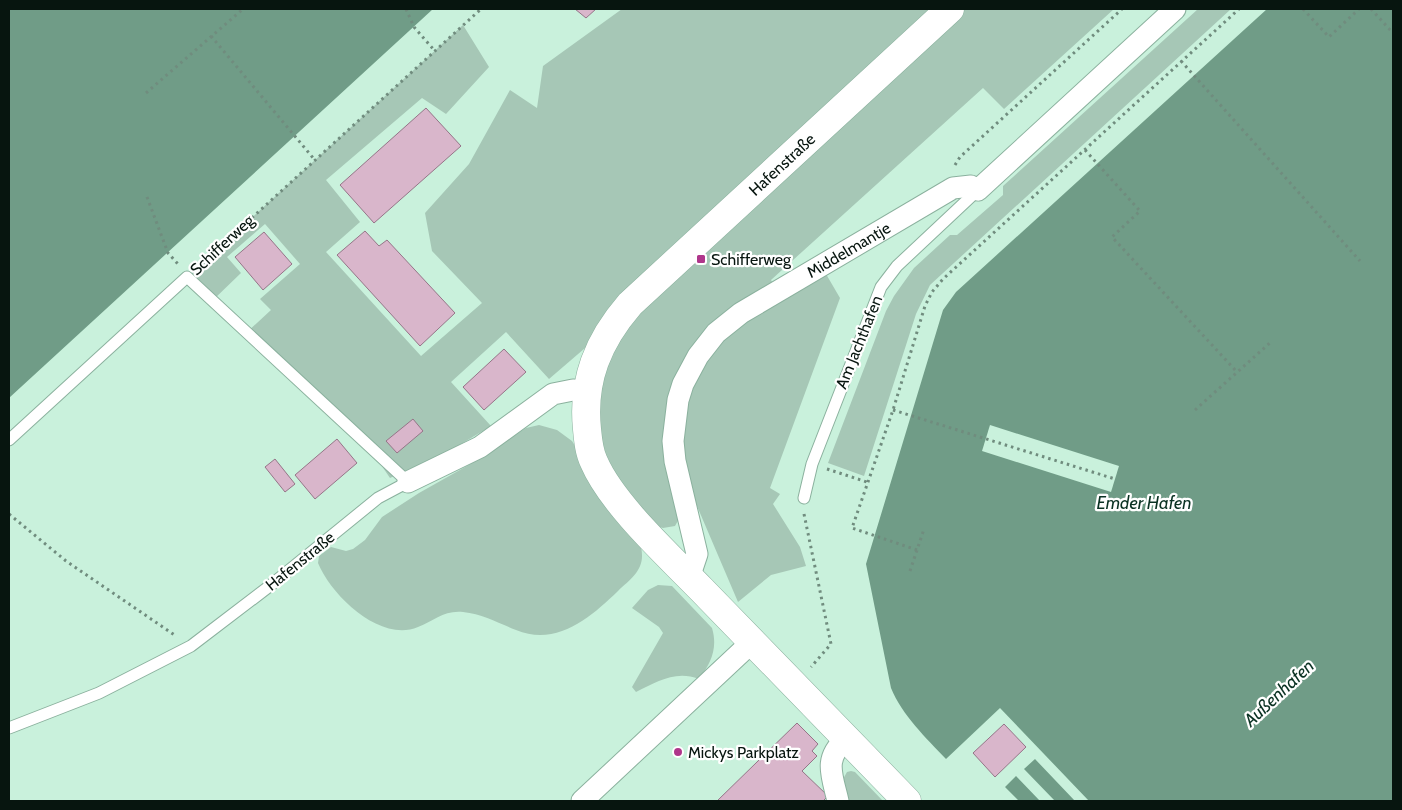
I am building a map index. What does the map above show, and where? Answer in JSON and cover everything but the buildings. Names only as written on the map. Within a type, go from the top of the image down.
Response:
[{"type":"street","name":"Hafenstraße","points":[[907,801],[687,575],[625,508],[594,462],[586,422],[587,391],[599,347],[615,322],[669,267],[950,9]]},
{"type":"street","points":[[953,188],[970,186],[978,190],[1175,9]]},
{"type":"street","name":"Middelmantje","points":[[687,575],[692,569],[697,554],[675,461],[674,427],[683,384],[698,356],[716,333],[741,313],[953,188]]},
{"type":"street","name":"Hafenstraße","points":[[408,482],[480,447],[553,394],[573,390],[587,391]]},
{"type":"street","points":[[582,801],[752,642]]},
{"type":"street","points":[[838,801],[830,771],[836,748],[846,739]]},
{"type":"lane","name":"Am Jachthafen","points":[[804,498],[812,464],[881,287],[903,259],[978,190]]},
{"type":"lane","points":[[9,440],[186,277]]},
{"type":"lane","name":"Schifferweg","points":[[186,277],[408,482]]},
{"type":"lane","name":"Hafenstraße","points":[[9,728],[99,693],[191,646],[271,586],[378,498],[408,482]]},
{"type":"path","points":[[146,93],[243,9]]},
{"type":"path","points":[[406,9],[414,27],[434,50]]},
{"type":"path","name":"Schifferweg","points":[[186,277],[481,9]]},
{"type":"path","points":[[953,188],[952,172],[960,157],[1122,9]]},
{"type":"path","points":[[917,550],[852,528],[866,482],[893,410],[925,306],[932,292],[943,278],[1239,9]]},
{"type":"path","points":[[1303,9],[1329,37],[1359,9]]},
{"type":"path","points":[[1371,9],[1393,34]]},
{"type":"path","points":[[211,36],[314,159]]},
{"type":"path","points":[[1181,61],[1360,261]]},
{"type":"path","points":[[1085,150],[1140,210],[1112,237],[1237,372]]},
{"type":"path","points":[[147,197],[168,253]]},
{"type":"path","points":[[1195,410],[1272,340]]},
{"type":"path","points":[[893,410],[1115,479]]},
{"type":"path","points":[[842,474],[866,482]]},
{"type":"path","points":[[804,498],[805,523],[831,644],[817,660]]},
{"type":"path","points":[[9,514],[66,561],[191,646]]},
{"type":"path","points":[[910,571],[924,529]]},
{"type":"shaded area","points":[[622,9],[1114,9],[1004,109],[983,88],[771,280],[783,300],[826,274],[840,298],[770,488],[780,494],[773,504],[800,547],[806,566],[771,575],[738,602],[697,506],[683,513],[675,526],[663,528],[635,520],[590,450],[613,324],[549,379],[506,332],[451,382],[491,426],[451,450],[390,478],[367,444],[246,333],[271,310],[260,299],[300,264],[265,224],[227,257],[241,273],[212,301],[187,277],[463,25],[489,67],[446,114],[422,98],[326,180],[360,222],[326,252],[421,356],[482,303],[432,251],[425,213],[469,164],[510,90],[537,108],[543,66]]},
{"type":"shaded area","points":[[1198,9],[1231,9],[930,285],[916,314],[864,476],[828,463],[886,311],[914,268],[950,235],[957,235],[1003,195],[1003,186]]},
{"type":"shaded area","points":[[539,425],[557,430],[572,441],[641,547],[642,555],[637,572],[585,619],[572,627],[545,635],[516,630],[484,617],[463,612],[445,614],[418,627],[403,630],[388,628],[373,622],[345,602],[324,576],[318,563],[319,556],[331,547],[346,551],[353,549],[365,540],[382,517],[419,493],[474,462],[526,428]]},
{"type":"shaded area","points":[[658,585],[672,586],[712,628],[714,649],[707,667],[699,679],[682,676],[666,678],[636,692],[632,687],[663,633],[659,627],[632,608],[648,590]]},
{"type":"shaded area","points":[[847,772],[855,772],[883,801],[849,801],[843,779]]},
{"type":"water","points":[[9,9],[433,9],[9,398]]},
{"type":"water","name":"Emder Hafen","points":[[1267,9],[1393,9],[1393,801],[1089,801],[1000,708],[946,759],[901,708],[891,688],[866,564],[943,310],[956,292]]},
{"type":"water","points":[[1035,759],[1075,801],[1055,801],[1024,769]]},
{"type":"water","points":[[1016,776],[1040,801],[1019,801],[1005,787]]},
{"type":"pier","points":[[990,425],[1119,466],[1111,492],[982,451]]},
{"type":"place","name":"Schifferweg","points":[[701,259]]},
{"type":"place","name":"Mickys Parkplatz","points":[[678,752]]},
{"type":"water label","name":"Außenhafen","points":[[1279,693]]}]
